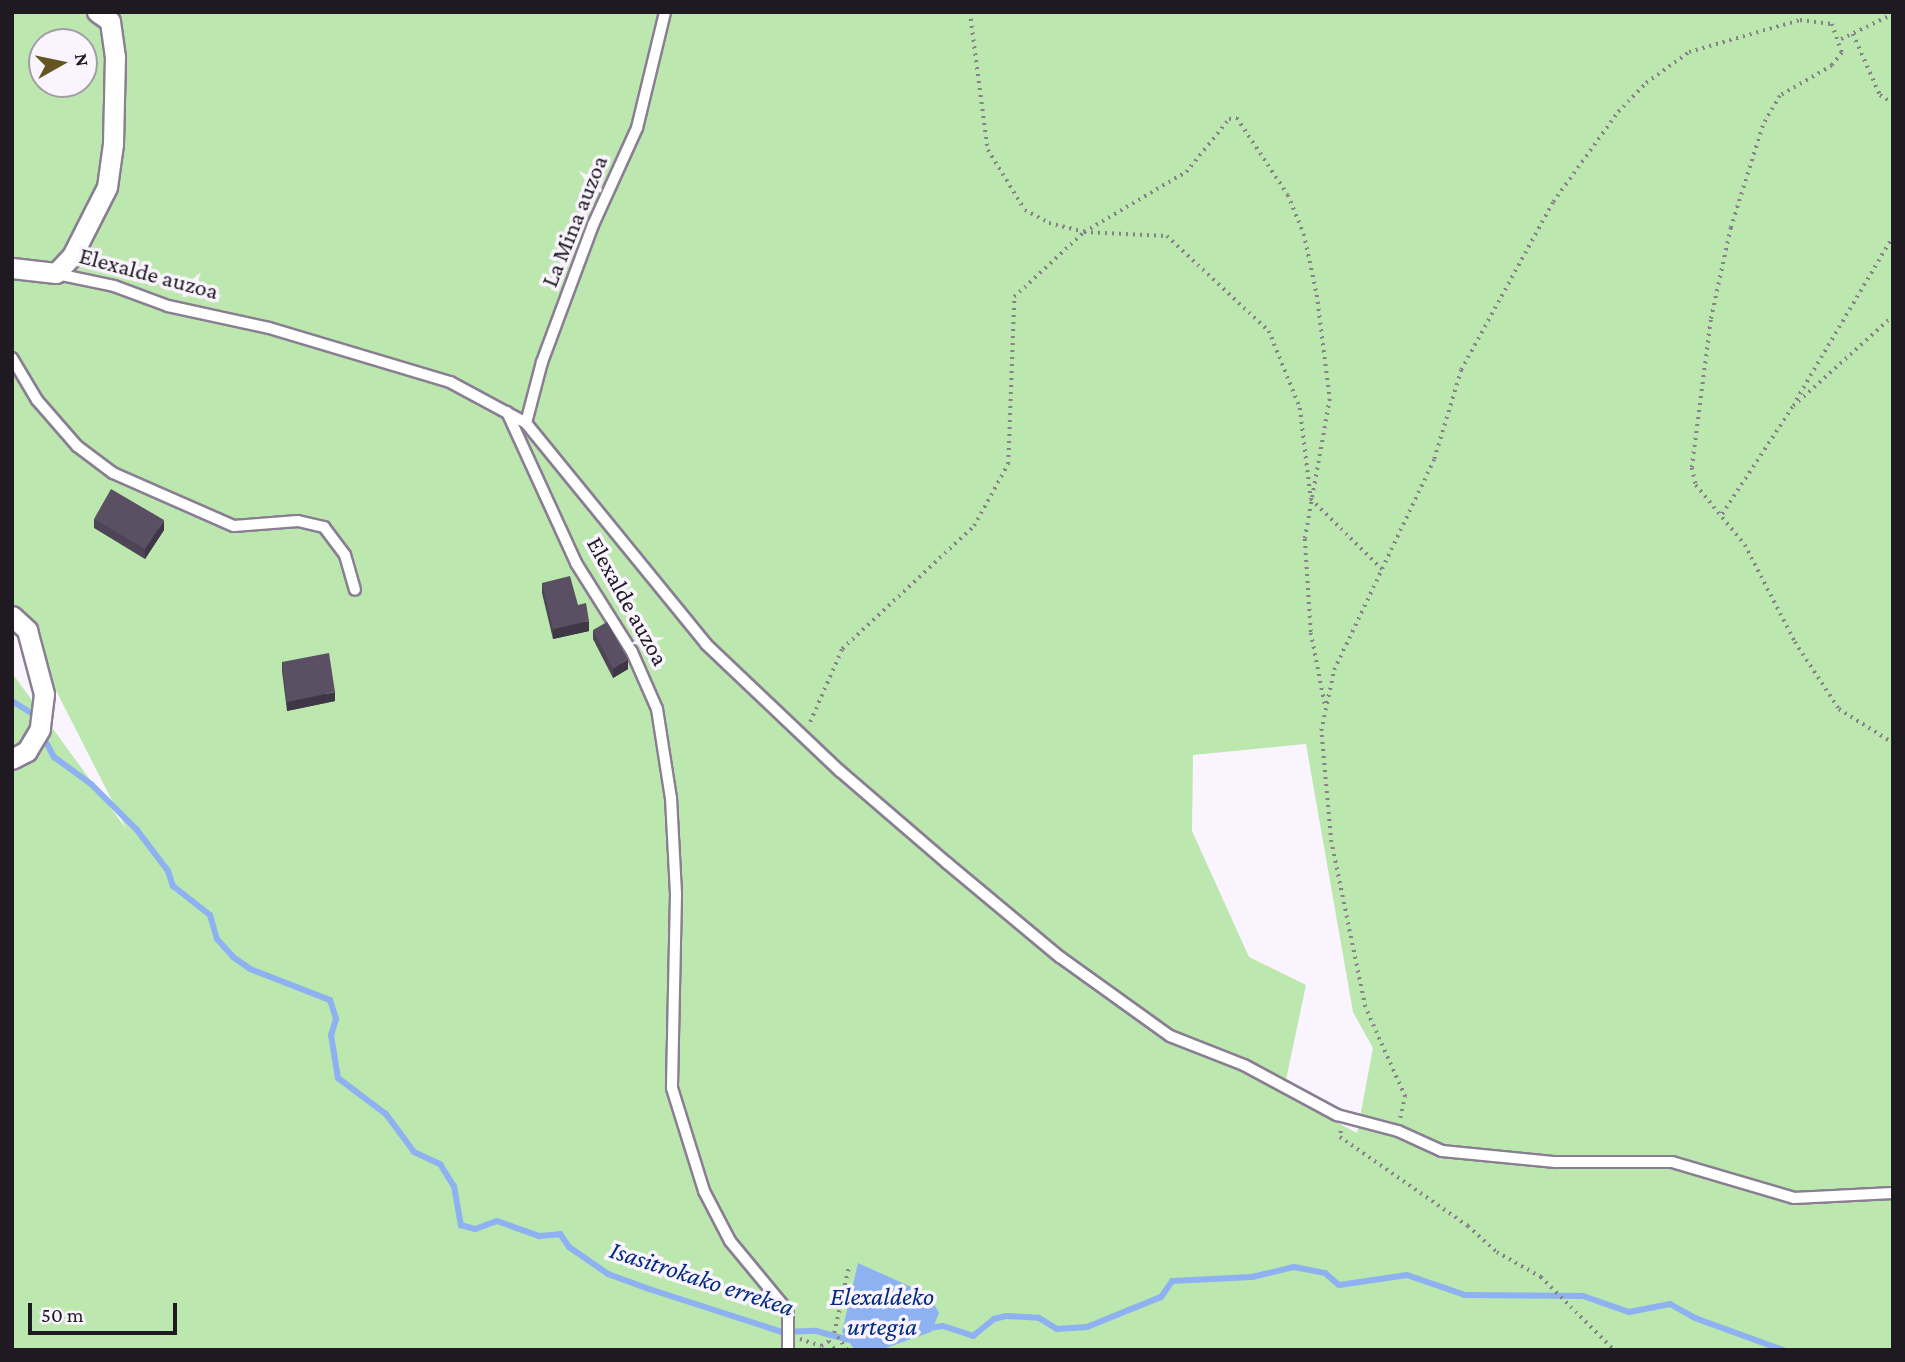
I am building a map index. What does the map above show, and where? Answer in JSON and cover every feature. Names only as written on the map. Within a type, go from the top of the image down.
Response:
[{"type":"street","name":"Elexalde auzoa","points":[[12,268],[56,273],[72,256],[96,214],[108,176],[115,57],[110,22],[97,12]]},
{"type":"street","points":[[12,616],[27,630],[44,694],[40,729],[27,751],[12,759]]},
{"type":"lane","name":"La Mina auzoa","points":[[526,423],[542,362],[593,225],[637,128],[665,12]]},
{"type":"lane","name":"Elexalde auzoa","points":[[56,273],[114,286],[168,306],[269,328],[450,382],[507,412],[576,563],[632,652],[657,709],[671,798],[676,894],[673,1088],[704,1191],[730,1241],[788,1311],[788,1350]]},
{"type":"lane","points":[[12,358],[37,400],[77,446],[113,473],[234,526],[298,521],[324,527],[345,555],[355,590]]},
{"type":"lane","points":[[507,412],[526,423],[706,644],[804,737],[1060,957],[1170,1036],[1244,1065],[1337,1115],[1398,1130],[1442,1151],[1555,1162],[1672,1162],[1794,1198],[1893,1192]]},
{"type":"path","points":[[970,12],[988,150],[1025,210],[1049,223],[1084,232],[1167,236],[1269,331],[1300,408],[1311,499],[1382,569]]},
{"type":"path","points":[[1841,39],[1893,14]]},
{"type":"path","points":[[1398,1130],[1405,1097],[1365,1007],[1331,842],[1321,731],[1334,670],[1434,459],[1461,370],[1508,277],[1553,202],[1618,112],[1646,83],[1689,52],[1728,38],[1800,20],[1832,24],[1841,39],[1842,53],[1832,66],[1780,96],[1768,116],[1731,228],[1699,393],[1692,468],[1696,485],[1745,545],[1796,642],[1839,709],[1893,743]]},
{"type":"path","points":[[1853,34],[1880,95],[1893,103]]},
{"type":"path","points":[[804,737],[842,649],[974,526],[1008,464],[1014,297],[1084,232],[1186,172],[1229,119],[1237,118],[1288,195],[1304,234],[1317,295],[1329,399],[1305,539],[1311,633],[1326,707]]},
{"type":"path","points":[[1722,515],[1793,406],[1893,236]]},
{"type":"path","points":[[1793,406],[1893,316]]},
{"type":"path","points":[[1358,1121],[1342,1128],[1340,1137],[1468,1226],[1497,1252],[1541,1277],[1615,1350]]},
{"type":"path","points":[[847,1350],[834,1333],[849,1266]]},
{"type":"path","points":[[821,1346],[829,1340],[835,1350]]},
{"type":"green space","points":[[12,12],[1893,12],[1893,1350],[12,1350],[12,673],[127,830],[12,604]],"holes":[[[1306,744],[1353,1012],[1373,1048],[1357,1133],[1283,1094],[1306,985],[1249,957],[1192,831],[1193,755]]]},
{"type":"water","name":"Elexaldeko urtegia","points":[[858,1263],[929,1295],[939,1313],[931,1332],[880,1350],[855,1350],[842,1332]]},
{"type":"building","points":[[111,489],[164,520],[145,549],[94,519]]},
{"type":"building","points":[[570,576],[578,605],[586,603],[589,621],[553,629],[542,583]]},
{"type":"building","points":[[607,622],[628,659],[613,669],[593,630]]},
{"type":"building","points":[[329,653],[335,692],[287,702],[282,662]]},
{"type":"waterway","name":"Isasitrokako errekea","points":[[12,701],[34,715]]},
{"type":"waterway","name":"Isasitrokako errekea","points":[[47,744],[54,757],[91,784],[137,830],[168,871],[173,886],[210,915],[217,939],[233,957],[250,969],[330,1000],[336,1019],[331,1035],[338,1078],[386,1114],[414,1152],[440,1164],[454,1186],[461,1225],[475,1229],[497,1221],[539,1236],[560,1234],[569,1247],[608,1274],[649,1289],[782,1332],[816,1331],[854,1341]]},
{"type":"waterway","name":"Isasitrokako errekea","points":[[929,1328],[943,1326],[973,1336],[994,1319],[1006,1316],[1039,1318],[1057,1329],[1087,1327],[1161,1297],[1172,1281],[1252,1277],[1294,1267],[1325,1273],[1339,1285],[1407,1275],[1465,1295],[1583,1296],[1629,1312],[1670,1304],[1695,1318],[1783,1350]]}]
